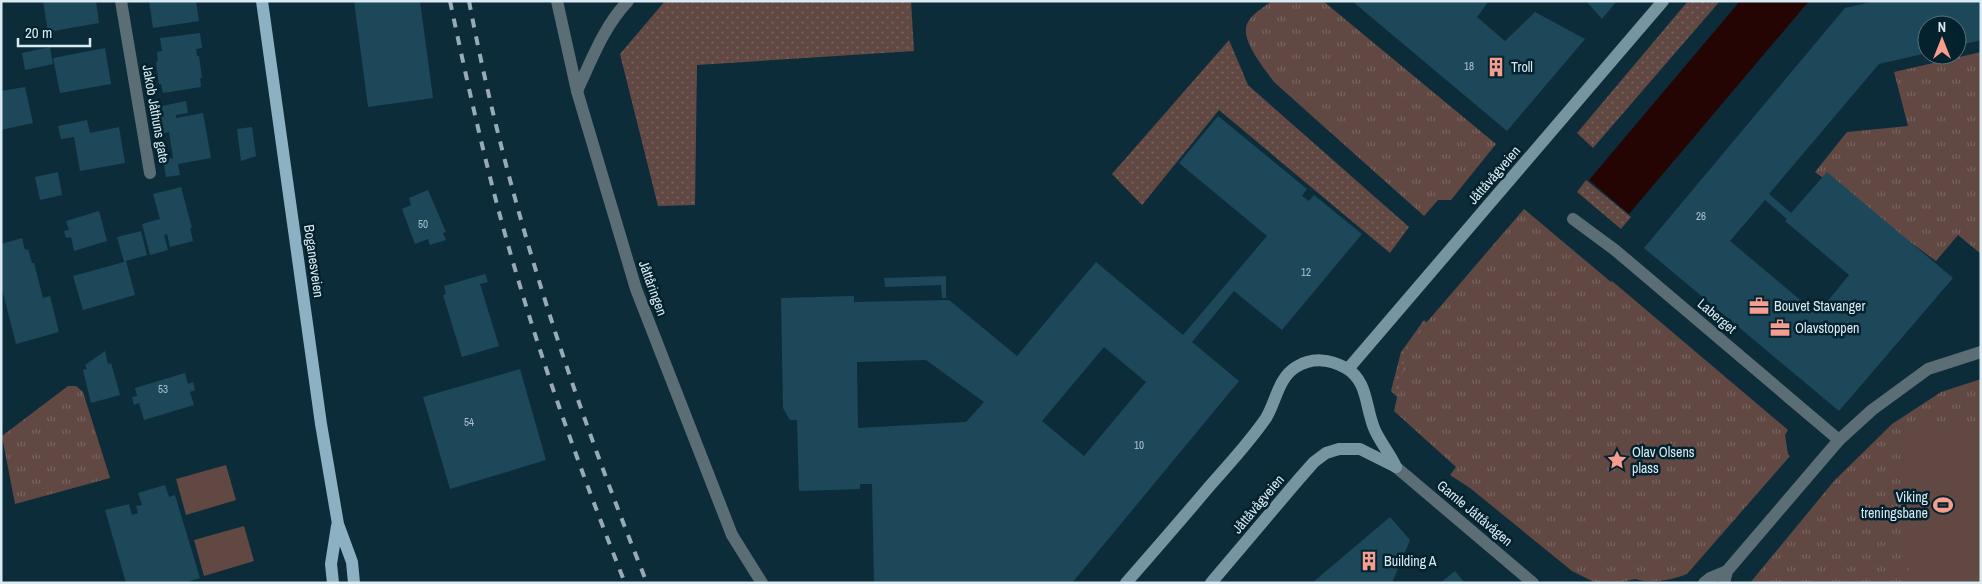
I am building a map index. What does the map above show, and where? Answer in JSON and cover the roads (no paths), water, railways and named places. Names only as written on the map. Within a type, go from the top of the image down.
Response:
[{"type":"main road","name":"Boganesveien","points":[[262,1],[321,424],[338,524],[352,562],[354,583]]},
{"type":"main road","name":"Boganesveien","points":[[333,583],[331,564],[338,524]]},
{"type":"street","name":"Jakob Jåthuns gate","points":[[121,1],[150,173]]},
{"type":"street","name":"Jåttåringen","points":[[557,1],[578,91],[636,289],[732,535],[762,583]]},
{"type":"street","points":[[578,91],[603,36],[617,12],[628,1]]},
{"type":"street","name":"Jåttåvågveien","points":[[1348,369],[1663,1]]},
{"type":"street","name":"Laberget","points":[[1573,219],[1615,250],[1839,440]]},
{"type":"street","points":[[1704,583],[1710,578],[1726,577],[1839,440],[1872,410],[1928,369],[1981,352]]},
{"type":"street","points":[[1126,583],[1253,436],[1273,407],[1278,390],[1284,379],[1295,367],[1308,361],[1324,359],[1348,369],[1358,378],[1366,393],[1374,428],[1396,467]]},
{"type":"street","name":"Jåttåvågveien","points":[[1212,583],[1299,478],[1314,462],[1326,453],[1360,449],[1396,467]]},
{"type":"street","name":"Gamle Jåttåvågen","points":[[1396,467],[1534,583]]},
{"type":"railway","points":[[450,1],[480,136],[515,269],[566,427],[625,583]]},
{"type":"railway","points":[[469,1],[484,76],[502,150],[544,296],[592,440],[647,583]]},
{"type":"place","name":"Troll","points":[[1496,67]]},
{"type":"place","name":"Bouvet Stavanger","points":[[1759,306]]},
{"type":"place","name":"Olavstoppen","points":[[1780,328]]},
{"type":"place","name":"Olav Olsens plass","points":[[1617,460]]},
{"type":"place","name":"Viking treningsbane","points":[[1943,505]]},
{"type":"place","name":"Building A","points":[[1369,561]]}]
